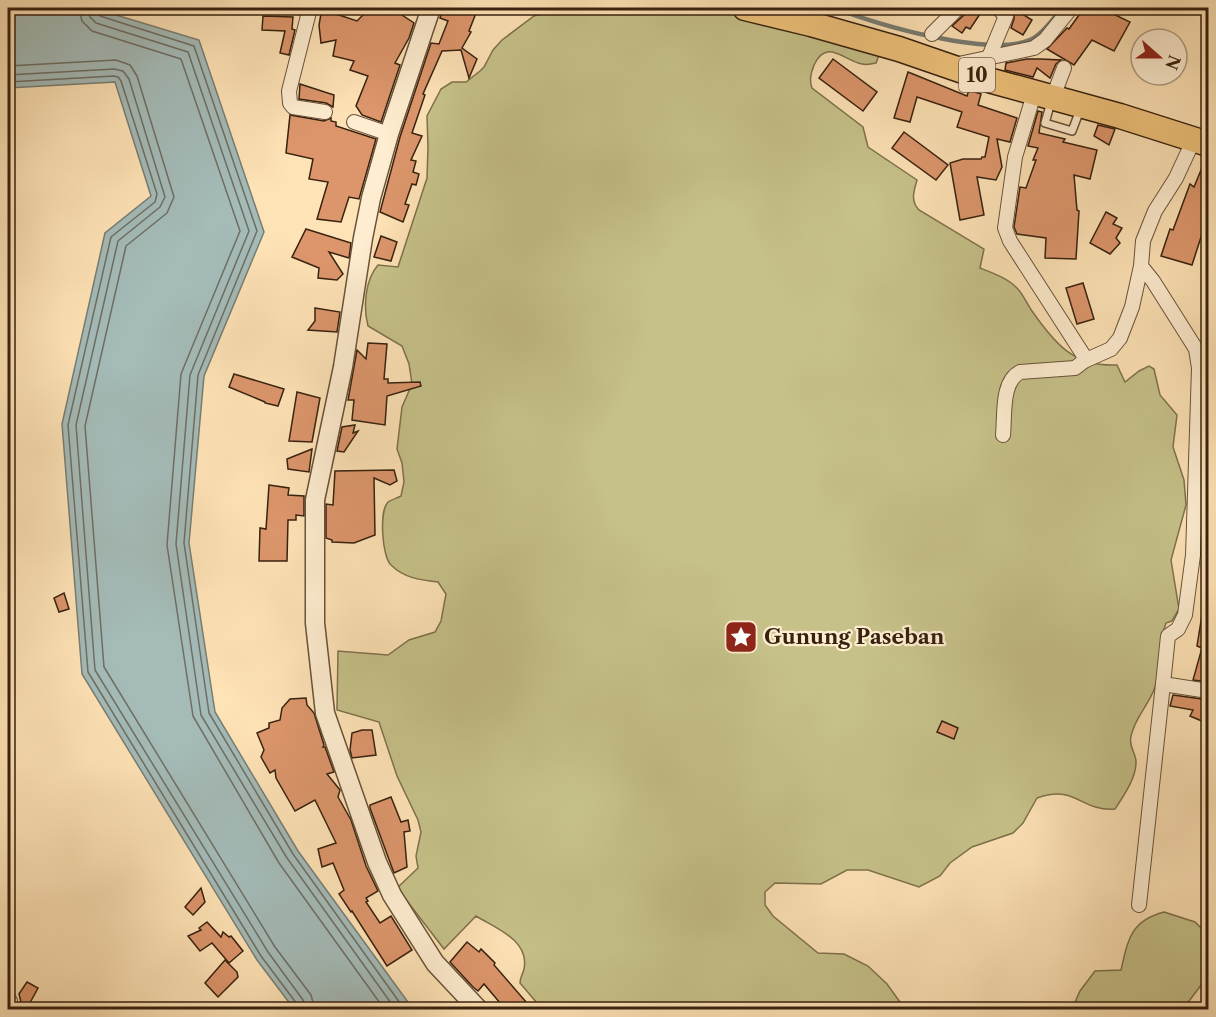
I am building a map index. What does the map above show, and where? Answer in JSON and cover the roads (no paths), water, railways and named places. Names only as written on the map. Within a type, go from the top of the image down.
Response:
[{"type":"highway","name":"10","points":[[745,8],[811,24],[952,66],[992,81],[1201,141]]},
{"type":"street","points":[[310,8],[289,91],[290,103],[292,107],[325,112]]},
{"type":"street","points":[[431,8],[389,134],[371,198],[363,238],[343,367],[315,500],[315,623],[325,713],[377,862],[392,895],[435,963],[479,1010]]},
{"type":"street","points":[[786,8],[811,24]]},
{"type":"street","points":[[932,34],[958,8]]},
{"type":"street","points":[[990,54],[1006,16],[998,8]]},
{"type":"street","points":[[952,66],[990,54],[1034,48],[1045,40],[1071,8]]},
{"type":"street","points":[[1204,8],[1209,11]]},
{"type":"street","points":[[1064,68],[1043,95],[1015,157],[1005,228],[1010,241],[1084,356],[1084,360]]},
{"type":"street","points":[[354,122],[389,134]]},
{"type":"street","points":[[1003,435],[1008,383],[1013,376],[1020,372],[1075,368],[1084,360],[1111,349],[1117,343],[1132,308],[1141,266],[1143,241],[1155,211],[1201,141]]},
{"type":"street","points":[[1140,905],[1168,636],[1178,629],[1185,615],[1193,555],[1198,368],[1196,350],[1186,332],[1141,266]]},
{"type":"street","points":[[1163,684],[1209,691]]},
{"type":"water","points":[[8,8],[93,8],[199,40],[264,232],[204,376],[189,543],[215,712],[298,851],[413,1009],[294,1009],[257,960],[82,674],[62,424],[105,233],[151,196],[115,82],[8,88]]},
{"type":"waterway","points":[[835,8],[905,30],[935,37],[993,45],[1016,44],[1034,38],[1046,28],[1062,8]]},
{"type":"place","name":"Gunung Paseban","points":[[741,637]]}]
